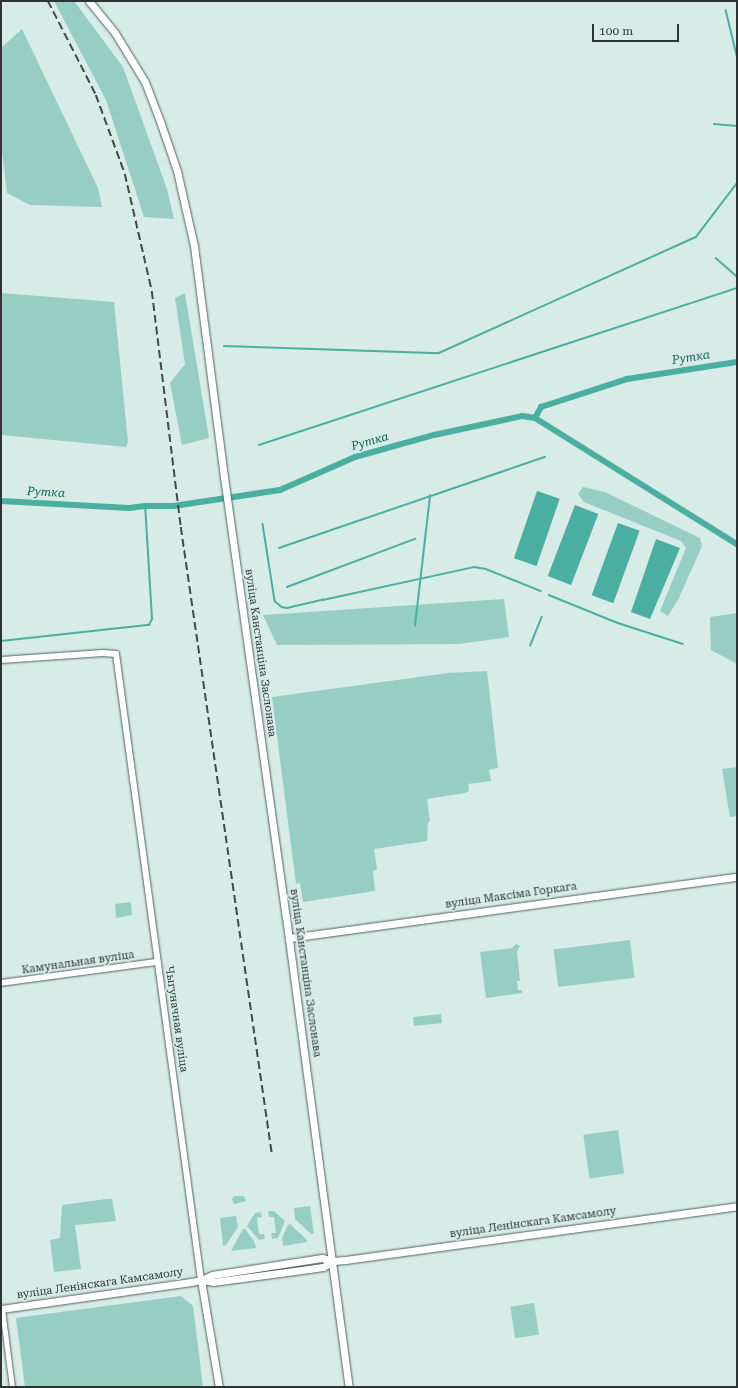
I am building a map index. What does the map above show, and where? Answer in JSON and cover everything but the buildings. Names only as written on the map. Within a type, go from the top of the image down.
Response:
[{"type":"main road","name":"вуліца Канстанціна Заслонава","points":[[89,1],[119,40],[145,82],[160,121],[176,171],[194,246],[229,517],[289,938],[349,1387]]},
{"type":"main road","name":"вуліца Максіма Горкага","points":[[289,938],[737,877]]},
{"type":"main road","name":"вуліца Ленінскага Камсамолу","points":[[1,1308],[201,1280],[212,1275],[322,1258],[333,1262],[737,1206]]},
{"type":"main road","name":"Чыгуначная вуліца","points":[[201,1280],[219,1387]]},
{"type":"street","name":"Чыгуначная вуліца","points":[[1,660],[103,652],[116,654],[157,962],[184,1145],[201,1280]]},
{"type":"street","name":"Камунальная вуліца","points":[[1,983],[157,962]]},
{"type":"street","points":[[1,1308],[12,1387]]},
{"type":"shaded area","points":[[54,1],[74,1],[123,67],[167,189],[174,219],[144,217],[106,100]]},
{"type":"shaded area","points":[[22,29],[98,188],[102,207],[30,205],[7,193],[1,142],[1,48]]},
{"type":"shaded area","points":[[1,293],[114,302],[128,442],[126,447],[1,435]]},
{"type":"shaded area","points":[[185,293],[209,438],[182,445],[170,383],[185,364],[175,298]]},
{"type":"shaded area","points":[[583,487],[605,492],[700,538],[702,546],[679,598],[668,616],[660,611],[686,548],[681,541],[584,502],[578,494]]},
{"type":"shaded area","points":[[537,491],[560,499],[537,566],[514,558]]},
{"type":"shaded area","points":[[575,505],[598,514],[571,585],[548,576]]},
{"type":"shaded area","points":[[618,523],[640,531],[613,603],[592,595]]},
{"type":"shaded area","points":[[656,539],[680,548],[650,619],[631,612]]},
{"type":"shaded area","points":[[504,599],[509,637],[459,644],[277,645],[263,615]]},
{"type":"shaded area","points":[[737,613],[737,664],[711,650],[710,617]]},
{"type":"shaded area","points":[[487,671],[498,768],[489,770],[491,781],[468,784],[469,791],[465,793],[427,799],[430,821],[428,823],[427,841],[374,849],[377,869],[373,871],[375,891],[303,902],[300,883],[296,884],[272,697],[448,673]]},
{"type":"shaded area","points":[[737,767],[737,816],[730,817],[722,769]]},
{"type":"shaded area","points":[[131,902],[132,915],[116,918],[115,904]]},
{"type":"shaded area","points":[[630,940],[635,978],[558,987],[554,949]]},
{"type":"shaded area","points":[[516,944],[520,946],[517,952],[520,981],[517,981],[518,990],[522,990],[522,993],[486,998],[480,952],[512,948]]},
{"type":"shaded area","points":[[441,1014],[442,1023],[414,1026],[413,1017]]},
{"type":"shaded area","points":[[618,1130],[624,1174],[589,1178],[583,1135]]},
{"type":"shaded area","points":[[234,1196],[244,1196],[246,1201],[234,1204],[232,1199]]},
{"type":"shaded area","points":[[112,1199],[116,1221],[75,1225],[81,1269],[54,1272],[50,1240],[60,1238],[62,1205]]},
{"type":"shaded area","points":[[310,1206],[314,1234],[311,1234],[295,1219],[294,1208]]},
{"type":"shaded area","points":[[268,1211],[274,1211],[285,1221],[278,1238],[272,1239],[271,1233],[276,1233],[274,1217],[269,1217]]},
{"type":"shaded area","points":[[261,1212],[262,1217],[257,1218],[259,1234],[264,1234],[265,1239],[259,1240],[247,1226],[255,1213]]},
{"type":"shaded area","points":[[236,1216],[238,1227],[226,1245],[223,1246],[220,1218]]},
{"type":"shaded area","points":[[290,1224],[307,1240],[307,1242],[283,1246],[282,1238],[288,1225]]},
{"type":"shaded area","points":[[243,1229],[245,1229],[254,1241],[256,1248],[231,1251]]},
{"type":"shaded area","points":[[305,1263],[305,1267],[217,1278],[217,1277]]},
{"type":"shaded area","points":[[181,1296],[193,1306],[203,1387],[25,1387],[16,1318]]},
{"type":"shaded area","points":[[534,1303],[539,1335],[515,1338],[510,1307]]},
{"type":"waterway","points":[[726,10],[737,55]]},
{"type":"waterway","points":[[714,124],[737,126]]},
{"type":"waterway","points":[[224,346],[439,353],[696,237],[737,183]]},
{"type":"waterway","points":[[716,258],[737,276]]},
{"type":"waterway","points":[[259,445],[737,288]]},
{"type":"waterway","name":"Рутка","points":[[1,501],[129,508],[145,506],[173,506],[280,490],[355,457],[434,435],[522,416],[535,418],[541,407],[627,379],[737,362]]},
{"type":"waterway","points":[[535,418],[737,544]]},
{"type":"waterway","points":[[279,548],[545,457]]},
{"type":"waterway","points":[[415,626],[430,496]]},
{"type":"waterway","points":[[1,641],[149,625],[152,619],[145,506]]},
{"type":"waterway","points":[[263,524],[275,601],[282,607],[287,608],[474,567],[486,569],[541,591]]},
{"type":"waterway","points":[[287,587],[415,539]]},
{"type":"waterway","points":[[549,595],[618,623],[683,644]]},
{"type":"waterway","points":[[530,646],[542,617]]},
{"type":"railway","points":[[48,1],[96,95],[125,174],[152,291],[181,527],[272,1154]]}]
